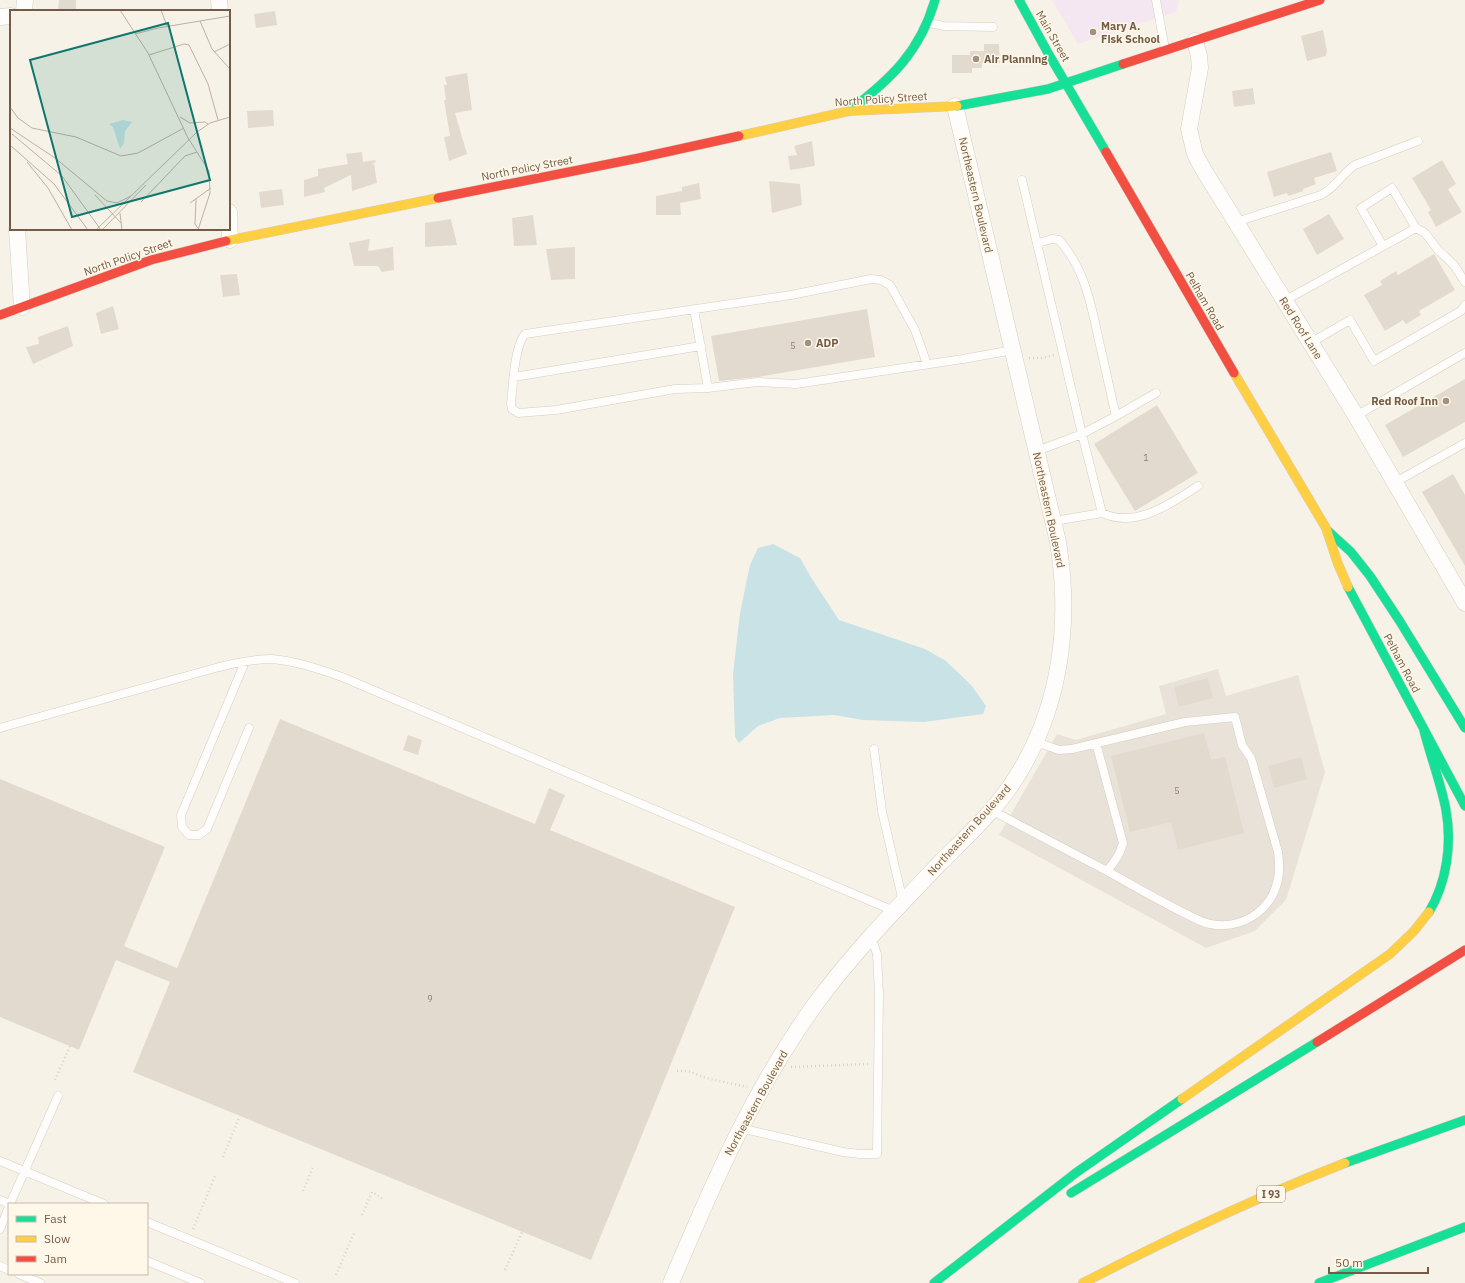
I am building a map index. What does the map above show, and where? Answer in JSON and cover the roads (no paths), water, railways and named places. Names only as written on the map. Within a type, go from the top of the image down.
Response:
[{"type":"main road","points":[[849,111],[872,94],[895,73],[915,46],[927,22],[934,0]]},
{"type":"main road","name":"Main Street","points":[[1019,0],[1067,84]]},
{"type":"main road","name":"North Policy Street","points":[[0,315],[152,260],[230,240],[639,158],[849,111],[955,106],[1037,92],[1067,84],[1320,0]]},
{"type":"main road","name":"Pelham Road","points":[[1067,84],[1196,309],[1326,528],[1338,564],[1352,596],[1465,806]]},
{"type":"main road","name":"Pelham Road","points":[[1326,528],[1351,552],[1370,576],[1399,620],[1465,728]]},
{"type":"main road","points":[[934,1283],[1077,1172],[1390,954],[1406,940],[1423,921],[1442,883],[1448,836],[1446,812],[1423,727]]},
{"type":"main road","points":[[1060,1199],[1465,950]]},
{"type":"main road","name":"I 93","points":[[1083,1283],[1174,1238],[1268,1195],[1358,1158],[1465,1120]]},
{"type":"main road","points":[[934,1283],[1006,1233],[1047,1208]]},
{"type":"main road","points":[[1319,1283],[1465,1227]]},
{"type":"street","points":[[24,10],[25,0]]},
{"type":"street","points":[[219,0],[220,10]]},
{"type":"street","points":[[0,17],[10,16]]},
{"type":"street","name":"Red Roof Lane","points":[[1195,41],[1199,56],[1200,68],[1190,124],[1195,154],[1356,416],[1465,603]]},
{"type":"street","name":"Northeastern Boulevard","points":[[671,1283],[701,1211],[740,1128],[774,1065],[830,984],[898,906],[991,810],[1016,777],[1036,742],[1053,692],[1058,670],[1063,628],[1062,563],[1054,521],[1037,451],[1020,354],[955,106]]},
{"type":"street","points":[[17,230],[22,307]]},
{"type":"street","points":[[230,230],[230,240]]},
{"type":"lane","points":[[1156,0],[1166,50]]},
{"type":"lane","points":[[927,22],[944,26],[993,27]]},
{"type":"lane","points":[[1236,222],[1321,195],[1331,190],[1355,165],[1418,141]]},
{"type":"lane","points":[[1022,180],[1102,513]]},
{"type":"lane","points":[[1383,246],[1360,208],[1392,188],[1416,228],[1425,233],[1438,250],[1454,265],[1465,282]]},
{"type":"lane","points":[[1284,301],[1416,228]]},
{"type":"lane","points":[[1038,243],[1052,239],[1059,240],[1080,271],[1092,308],[1116,416]]},
{"type":"lane","points":[[928,364],[915,330],[890,284],[881,280],[871,279],[791,294],[525,334],[518,349],[511,404],[512,409],[518,413],[556,410],[675,389],[708,388],[757,382],[796,384],[928,364],[1020,354]]},
{"type":"lane","points":[[1310,343],[1350,320],[1374,361],[1461,311],[1465,306]]},
{"type":"lane","points":[[694,309],[708,388]]},
{"type":"lane","points":[[514,377],[701,346]]},
{"type":"lane","points":[[1356,416],[1465,353]]},
{"type":"lane","points":[[1037,451],[1082,434],[1156,393]]},
{"type":"lane","points":[[1394,483],[1464,446]]},
{"type":"lane","points":[[1054,521],[1102,513],[1112,518],[1144,516],[1172,502],[1198,486]]},
{"type":"lane","points":[[0,728],[192,673],[245,662],[271,659],[292,662],[316,667],[342,677],[898,906]]},
{"type":"lane","points":[[245,662],[181,815],[182,827],[189,834],[199,835],[206,829],[249,728]]},
{"type":"lane","points":[[991,810],[1107,871],[1169,906],[1209,924],[1231,925],[1250,918],[1265,907],[1272,898],[1277,887],[1279,876],[1280,864],[1278,852],[1251,758],[1242,745],[1234,717],[1185,722],[1072,749],[1059,750],[1036,742]]},
{"type":"lane","points":[[1096,743],[1123,843],[1121,851],[1107,871]]},
{"type":"lane","points":[[874,748],[882,811],[898,906]]},
{"type":"lane","points":[[740,1128],[843,1152],[877,1154],[879,994],[877,954],[871,936]]},
{"type":"lane","points":[[11,1203],[58,1096]]},
{"type":"lane","points":[[0,1161],[102,1203]]},
{"type":"lane","points":[[0,1229],[8,1210]]},
{"type":"lane","points":[[148,1222],[295,1283]]},
{"type":"lane","points":[[148,1261],[200,1283]]},
{"type":"lane","points":[[21,1275],[40,1283]]},
{"type":"water","points":[[773,544],[800,558],[839,620],[925,649],[946,661],[972,686],[986,706],[983,714],[924,722],[863,720],[834,715],[780,718],[758,726],[739,743],[735,737],[733,674],[740,613],[750,565],[758,548]]},
{"type":"place","name":"Mary A. Fisk School","points":[[1093,32]]},
{"type":"place","name":"Air Planning","points":[[976,59]]},
{"type":"place","name":"ADP","points":[[808,343]]},
{"type":"place","name":"Red Roof Inn","points":[[1446,401]]}]
